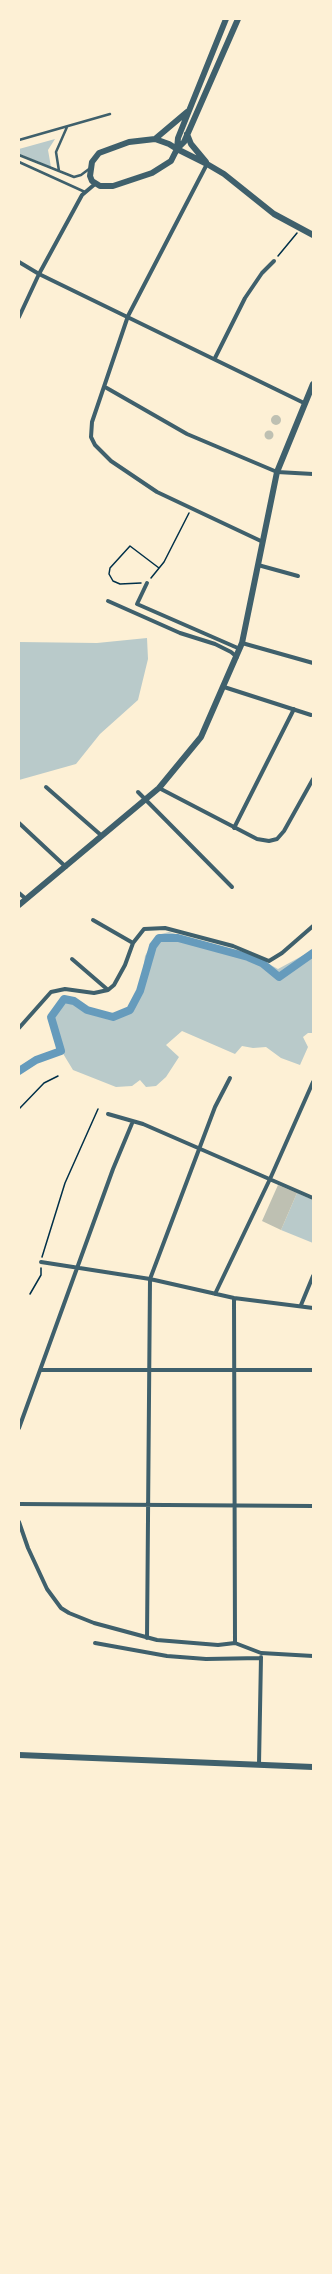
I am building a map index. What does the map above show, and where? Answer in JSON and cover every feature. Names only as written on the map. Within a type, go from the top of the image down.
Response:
[{"type":"street","points":[[177,149],[178,138],[226,19]]},
{"type":"street","points":[[190,108],[177,123],[155,139],[118,145],[95,157],[90,169],[90,176],[95,184],[107,187],[138,178],[168,164],[188,134],[238,19]]},
{"type":"street","points":[[188,134],[191,144],[208,164]]},
{"type":"street","points":[[155,139],[169,144],[208,164],[232,180],[274,214],[299,229],[313,235]]},
{"type":"street","points":[[169,144],[173,157]]},
{"type":"street","points":[[208,164],[128,316],[104,387],[92,427],[91,437],[95,445],[117,465],[157,492],[190,509],[263,542]]},
{"type":"street","points":[[19,317],[39,274],[85,192],[95,184]]},
{"type":"street","points":[[215,358],[245,298],[262,273],[274,261]]},
{"type":"street","points":[[19,262],[39,274],[215,358],[304,403]]},
{"type":"street","points":[[19,905],[159,788],[201,737],[241,646],[277,472],[313,384]]},
{"type":"street","points":[[104,387],[187,434],[277,472],[313,474]]},
{"type":"street","points":[[258,565],[298,576]]},
{"type":"street","points":[[147,583],[137,604],[241,646],[313,663]]},
{"type":"street","points":[[108,601],[180,633],[214,644],[231,652],[236,657]]},
{"type":"street","points":[[224,687],[311,715]]},
{"type":"street","points":[[234,828],[294,709]]},
{"type":"street","points":[[159,788],[234,828],[257,839],[269,841],[277,839],[284,831],[313,779]]},
{"type":"street","points":[[46,787],[102,837]]},
{"type":"street","points":[[138,792],[232,887]]},
{"type":"street","points":[[19,822],[66,867]]},
{"type":"street","points":[[19,893],[26,899]]},
{"type":"street","points":[[93,920],[133,943]]},
{"type":"street","points":[[19,1028],[51,992],[65,989],[94,993],[108,990],[114,985],[133,943],[144,929],[166,928],[233,946],[269,961],[282,953],[313,926]]},
{"type":"street","points":[[72,959],[108,990]]},
{"type":"street","points":[[147,1638],[150,1279],[215,1107],[230,1078]]},
{"type":"street","points":[[215,1294],[270,1179],[313,1082]]},
{"type":"street","points":[[108,1114],[133,1121],[313,1198]]},
{"type":"street","points":[[19,1428],[113,1169],[133,1121]]},
{"type":"street","points":[[41,1262],[77,1269],[150,1279],[234,1298],[301,1305],[313,1308]]},
{"type":"street","points":[[301,1305],[313,1276]]},
{"type":"street","points":[[234,1298],[234,1643]]},
{"type":"street","points":[[40,1370],[313,1370]]},
{"type":"street","points":[[19,1504],[313,1506]]},
{"type":"street","points":[[19,1522],[28,1548],[47,1589],[61,1608],[69,1613],[94,1623],[147,1638],[218,1645],[234,1643],[261,1656]]},
{"type":"street","points":[[95,1643],[167,1656],[206,1659],[261,1656],[313,1656]]},
{"type":"street","points":[[260,1764],[261,1656]]},
{"type":"street","points":[[19,1754],[313,1767]]},
{"type":"lane","points":[[19,140],[110,114]]},
{"type":"lane","points":[[59,172],[56,152],[67,127]]},
{"type":"lane","points":[[19,156],[59,172],[77,176],[90,169]]},
{"type":"lane","points":[[19,162],[85,192]]},
{"type":"path","points":[[274,261],[299,229]]},
{"type":"path","points":[[159,568],[130,546],[110,568],[109,574],[112,581],[120,584],[147,583],[159,568],[190,509]]},
{"type":"path","points":[[19,1109],[44,1083],[58,1076]]},
{"type":"path","points":[[30,1294],[41,1275],[41,1262],[65,1183],[98,1109]]},
{"type":"shaded area","points":[[55,139],[48,150],[51,167],[19,154],[19,149]]},
{"type":"shaded area","points":[[147,638],[148,659],[138,700],[100,734],[76,764],[19,780],[19,642],[97,643]]},
{"type":"shaded area","points":[[169,932],[258,958],[278,969],[313,950],[313,1033],[308,1033],[303,1037],[308,1047],[300,1065],[281,1058],[266,1047],[253,1048],[242,1046],[235,1054],[182,1031],[166,1045],[179,1057],[166,1077],[156,1086],[146,1087],[140,1080],[132,1086],[116,1087],[73,1070],[59,1047],[51,1017],[58,1003],[69,996],[98,1013],[121,1014],[126,1011],[140,991],[145,956],[157,935]]},
{"type":"shaded area","points":[[297,1193],[313,1200],[313,1243],[281,1230]]},
{"type":"building","points":[[274,415],[278,415],[281,420],[278,425],[274,425],[271,422],[271,418]]},
{"type":"building","points":[[269,430],[274,435],[269,440],[264,435]]},
{"type":"building","points":[[278,1185],[297,1193],[281,1230],[262,1221]]},
{"type":"waterway","points":[[19,1071],[36,1060],[61,1051],[51,1017],[64,999],[74,1001],[87,1010],[113,1017],[130,1010],[140,991],[153,946],[159,938],[178,938],[248,957],[262,963],[279,977],[313,953]]}]
